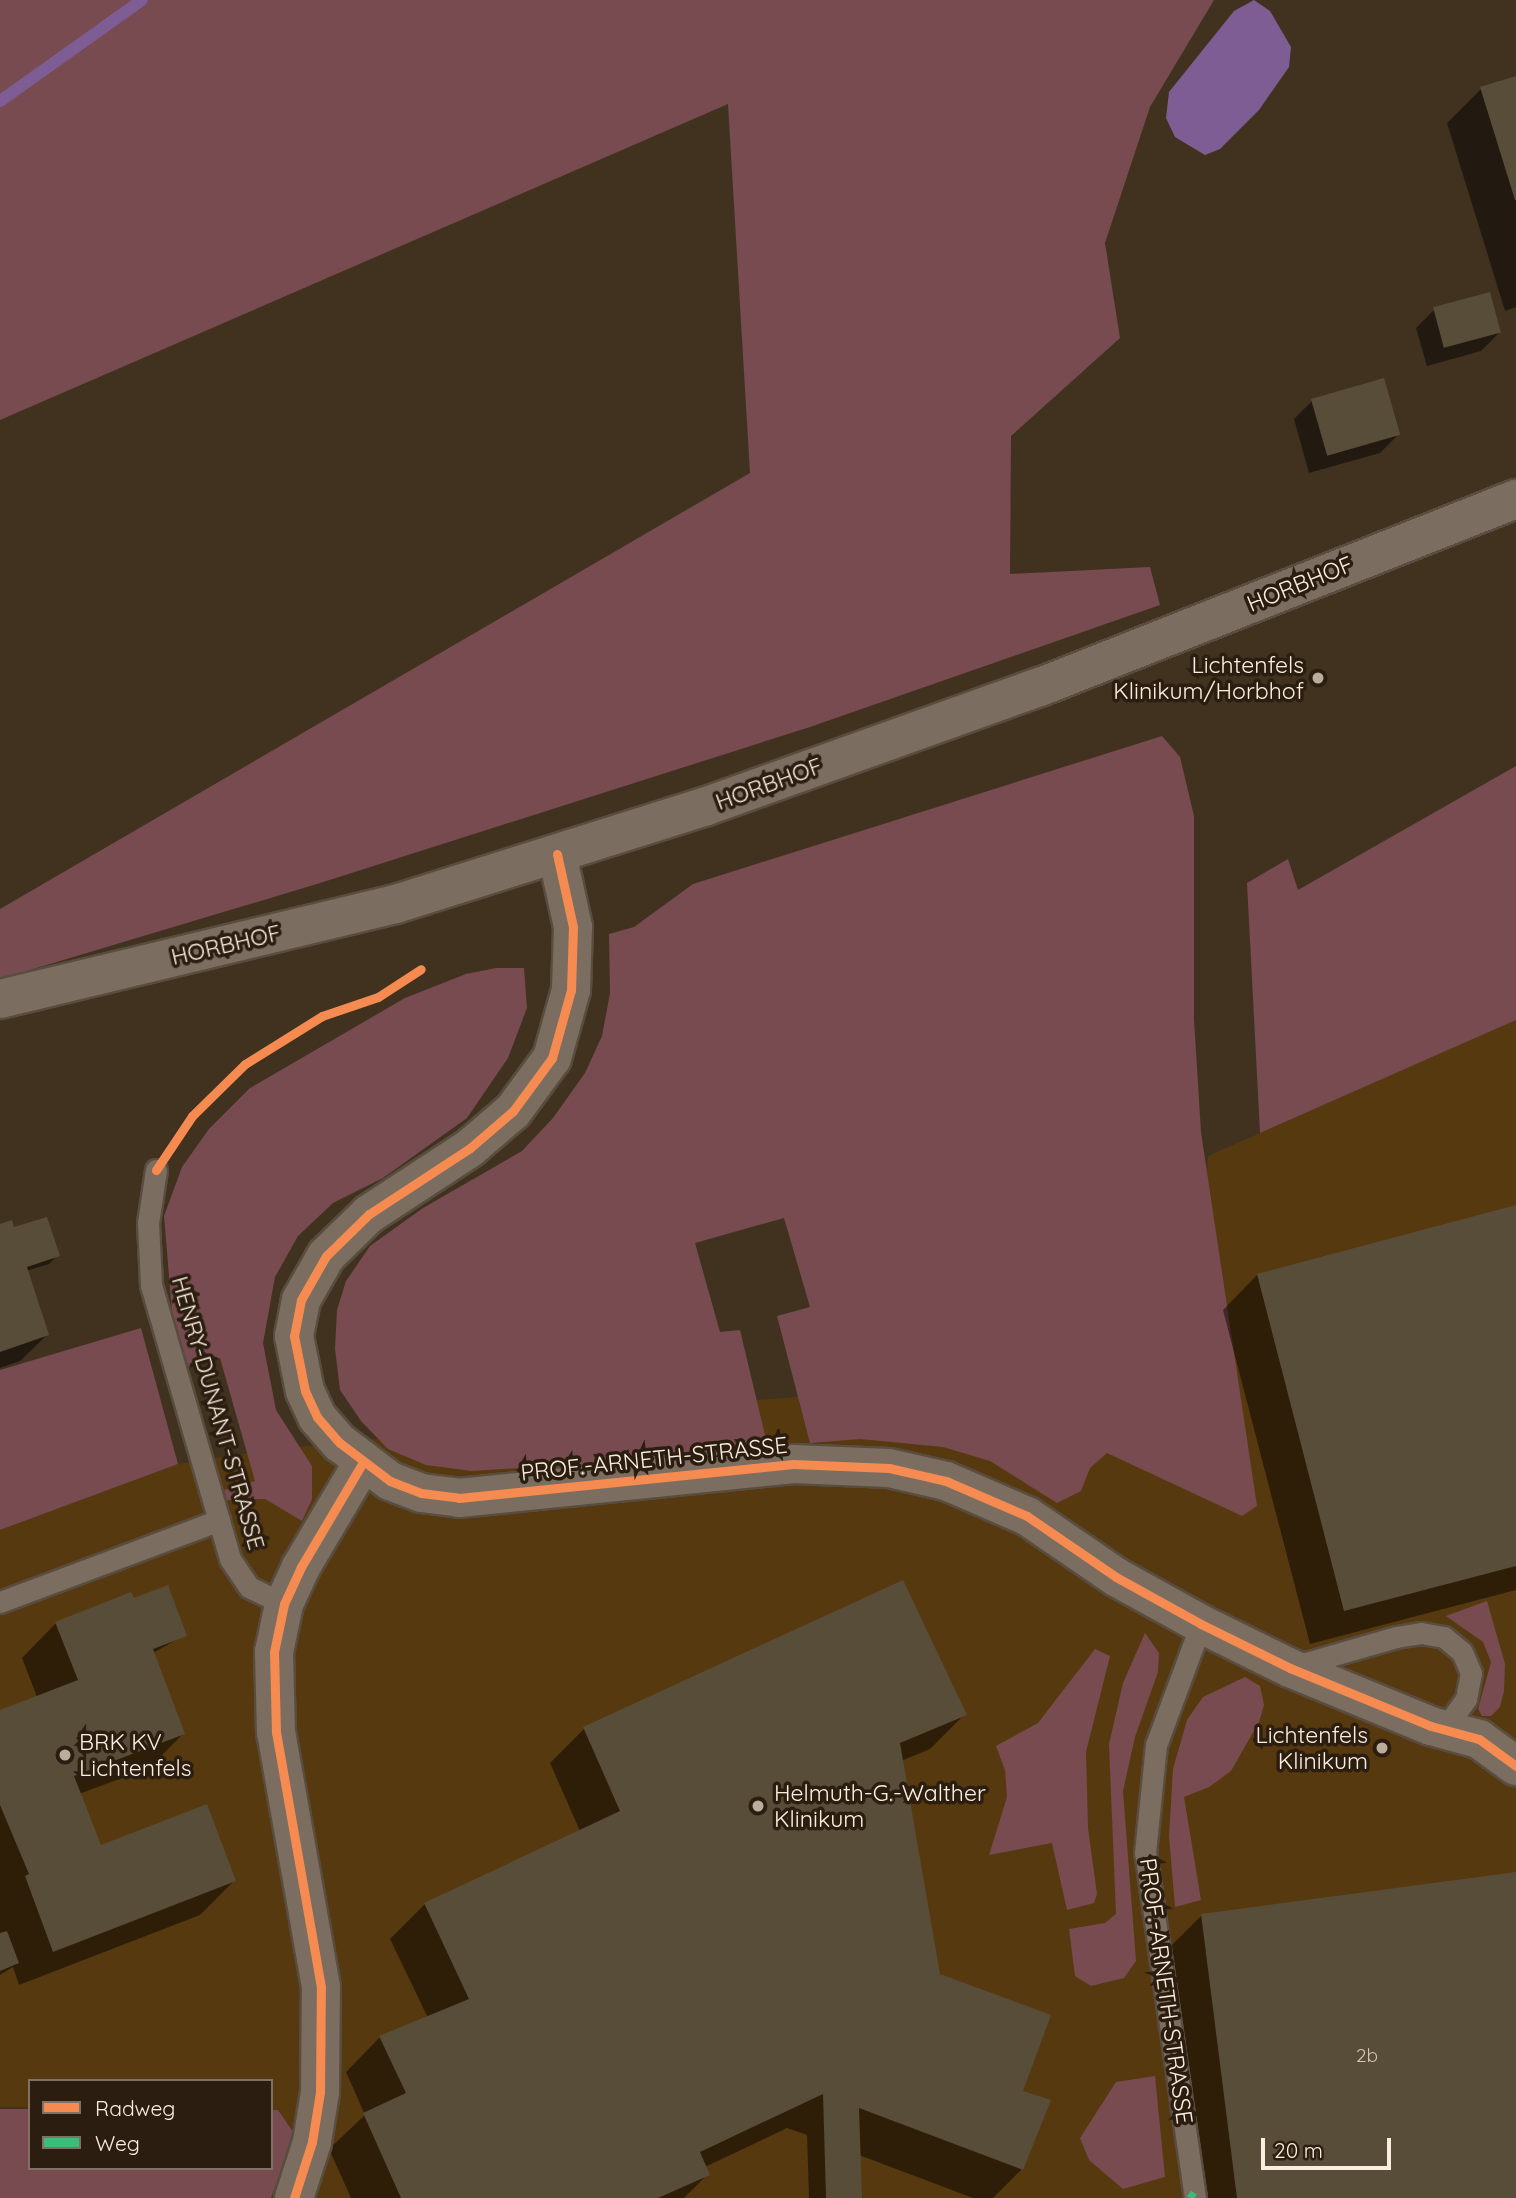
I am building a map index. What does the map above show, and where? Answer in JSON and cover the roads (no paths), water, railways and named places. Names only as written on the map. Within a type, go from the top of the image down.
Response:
[{"type":"street","name":"HORBHOF","points":[[0,999],[396,904],[704,807],[1040,687],[1516,499]]},
{"type":"street","name":"PROF.-ARNETH-STRASSE","points":[[557,854],[573,927],[571,990],[552,1058],[513,1111],[470,1148],[369,1214],[326,1256],[301,1300],[294,1336],[305,1391],[317,1417],[363,1462],[390,1481],[421,1493],[459,1498],[793,1464],[889,1468],[946,1481],[1027,1517],[1116,1577],[1290,1668],[1431,1726],[1479,1739],[1516,1766]]},
{"type":"street","points":[[294,2198],[312,2142],[320,2092],[321,1987],[276,1733],[274,1652],[284,1604],[363,1462]]},
{"type":"lane","name":"HENRY-DUNANT-STRASSE","points":[[156,1171],[148,1223],[151,1285],[230,1559],[250,1587],[284,1604]]},
{"type":"lane","points":[[0,1602],[219,1520]]},
{"type":"lane","name":"PROF.-ARNETH-STRASSE","points":[[1195,2198],[1145,1853],[1156,1745],[1201,1623]]},
{"type":"lane","points":[[1290,1668],[1396,1637],[1421,1633],[1444,1637],[1462,1652],[1471,1674],[1466,1699],[1449,1721],[1431,1726]]},
{"type":"waterway","points":[[0,101],[142,0]]},
{"type":"place","name":"Lichtenfels Klinikum/Horbhof","points":[[1318,678]]},
{"type":"place","name":"Lichtenfels Klinikum","points":[[1382,1748]]},
{"type":"place","name":"BRK KV Lichtenfels","points":[[65,1755]]},
{"type":"place","name":"Helmuth-G.-Walther Klinikum","points":[[758,1806]]}]
